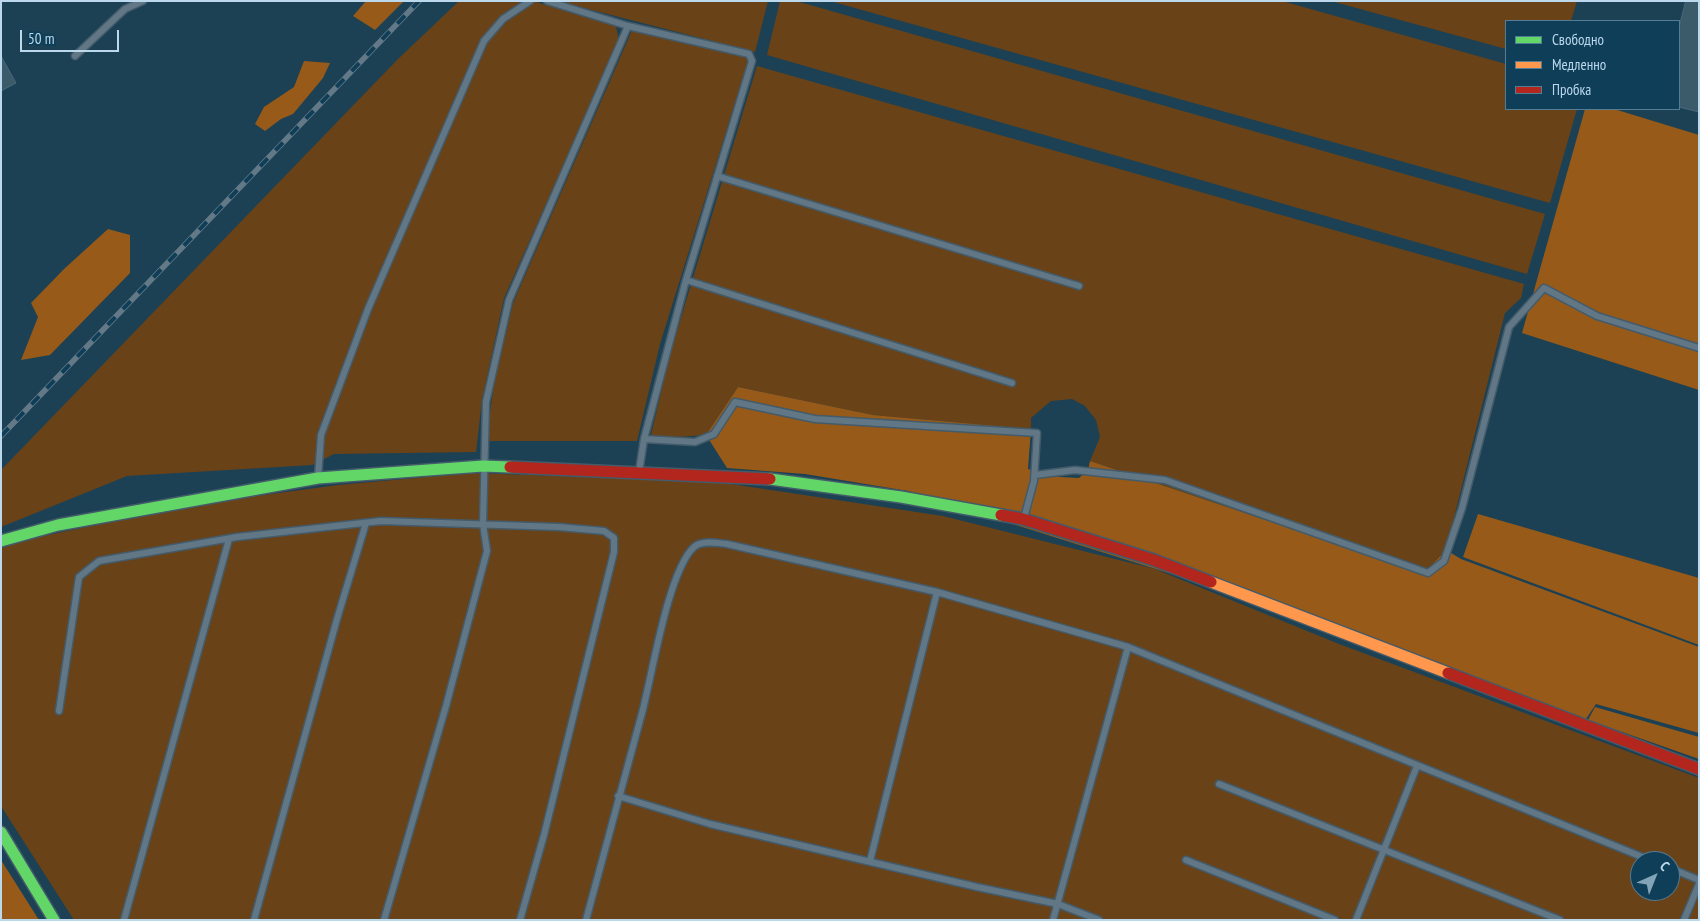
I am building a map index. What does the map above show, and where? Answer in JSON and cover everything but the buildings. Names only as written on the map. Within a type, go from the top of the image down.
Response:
[{"type":"street","points":[[1,541],[86,520],[318,478],[483,466],[776,479],[900,497],[1023,520],[1154,560],[1699,769]]},
{"type":"street","points":[[1,832],[54,920]]},
{"type":"lane","points":[[75,56],[125,10],[143,1]]},
{"type":"lane","points":[[318,478],[320,436],[368,309],[484,41],[503,19],[530,1]]},
{"type":"lane","points":[[547,1],[628,26],[749,54],[752,61],[686,280],[644,438],[639,473]]},
{"type":"lane","points":[[384,920],[472,611],[486,551],[483,524],[483,466],[486,402],[509,300],[628,26]]},
{"type":"lane","points":[[717,176],[1079,286]]},
{"type":"lane","points":[[686,280],[1012,382]]},
{"type":"lane","points":[[1035,475],[1075,470],[1166,480],[1428,573],[1444,561],[1462,508],[1509,327],[1544,288],[1597,316],[1699,348]]},
{"type":"lane","points":[[644,438],[695,442],[714,434],[735,402],[815,419],[1037,433],[1035,475],[1023,520]]},
{"type":"lane","points":[[254,920],[334,629],[366,523]]},
{"type":"lane","points":[[60,711],[79,578],[99,561],[229,539],[366,523],[483,524],[604,531],[614,538],[614,552],[544,834],[520,920]]},
{"type":"lane","points":[[124,920],[229,539]]},
{"type":"lane","points":[[586,920],[642,712],[665,616],[683,562],[695,546],[706,543],[727,544],[937,592],[1128,647],[1630,852]]},
{"type":"lane","points":[[870,861],[937,592]]},
{"type":"lane","points":[[1053,920],[1128,647]]},
{"type":"lane","points":[[1356,920],[1417,766]]},
{"type":"lane","points":[[1219,784],[1560,920]]},
{"type":"lane","points":[[618,796],[710,824],[977,887],[1058,904],[1099,920]]},
{"type":"lane","points":[[1186,860],[1335,920]]},
{"type":"lane","points":[[1680,872],[1699,880]]},
{"type":"lane","points":[[1684,920],[1699,884]]},
{"type":"shaded area","points":[[366,1],[404,1],[375,30],[353,16]]},
{"type":"shaded area","points":[[459,1],[533,1],[616,26],[619,41],[504,298],[482,400],[476,452],[334,454],[312,465],[127,476],[1,527],[1,470],[397,60]]},
{"type":"shaded area","points":[[557,1],[768,1],[755,52]]},
{"type":"shaded area","points":[[780,1],[796,1],[1545,214],[1527,274],[767,55]]},
{"type":"shaded area","points":[[830,1],[1282,1],[1505,64],[1505,110],[1577,110],[1550,203]]},
{"type":"shaded area","points":[[1331,1],[1577,1],[1571,20],[1505,20],[1505,49]]},
{"type":"shaded area","points":[[633,28],[749,58],[660,344],[637,441],[486,441],[494,384],[513,303]]},
{"type":"shaded area","points":[[304,61],[330,63],[323,78],[293,114],[281,119],[265,131],[255,124],[264,107],[294,87]]},
{"type":"shaded area","points":[[757,66],[1524,284],[1521,298],[1505,313],[1446,550],[1424,573],[1090,461],[1100,437],[1096,420],[1085,406],[1072,399],[1051,401],[1031,418],[1031,429],[873,415],[738,387],[706,435],[650,439],[670,354]]},
{"type":"shaded area","points":[[1585,110],[1617,110],[1699,135],[1699,390],[1522,333]]},
{"type":"shaded area","points":[[108,229],[130,235],[130,273],[50,355],[21,360],[38,317],[31,303],[64,269]]},
{"type":"shaded area","points":[[738,387],[873,415],[1031,429],[1028,469],[1060,477],[1079,478],[1088,470],[1090,461],[1424,573],[1446,550],[1461,559],[1699,647],[1699,733],[1596,704],[1586,719],[1359,633],[908,491],[805,474],[727,468],[706,435]]},
{"type":"shaded area","points":[[471,473],[711,481],[943,516],[1155,569],[1339,644],[1699,778],[1699,920],[74,920],[1,806],[1,548],[24,540],[197,504],[338,485]]},
{"type":"shaded area","points":[[1478,514],[1699,578],[1699,645],[1463,557]]},
{"type":"shaded area","points":[[1595,707],[1699,737],[1699,759],[1588,720]]},
{"type":"shaded area","points":[[1,860],[39,920],[1,920]]},
{"type":"railway","points":[[1,436],[419,1]]},
{"type":"traffic: fast","points":[[1,541],[58,525],[318,478],[483,466],[510,467]]},
{"type":"traffic: fast","points":[[770,479],[901,497],[1001,515]]},
{"type":"traffic: fast","points":[[1,832],[54,920]]},
{"type":"traffic: slow","points":[[1211,582],[1448,673]]},
{"type":"traffic: jam","points":[[510,467],[770,479]]},
{"type":"traffic: jam","points":[[1001,515],[1023,519],[1154,560],[1211,582]]},
{"type":"traffic: jam","points":[[1448,673],[1699,769]]}]
